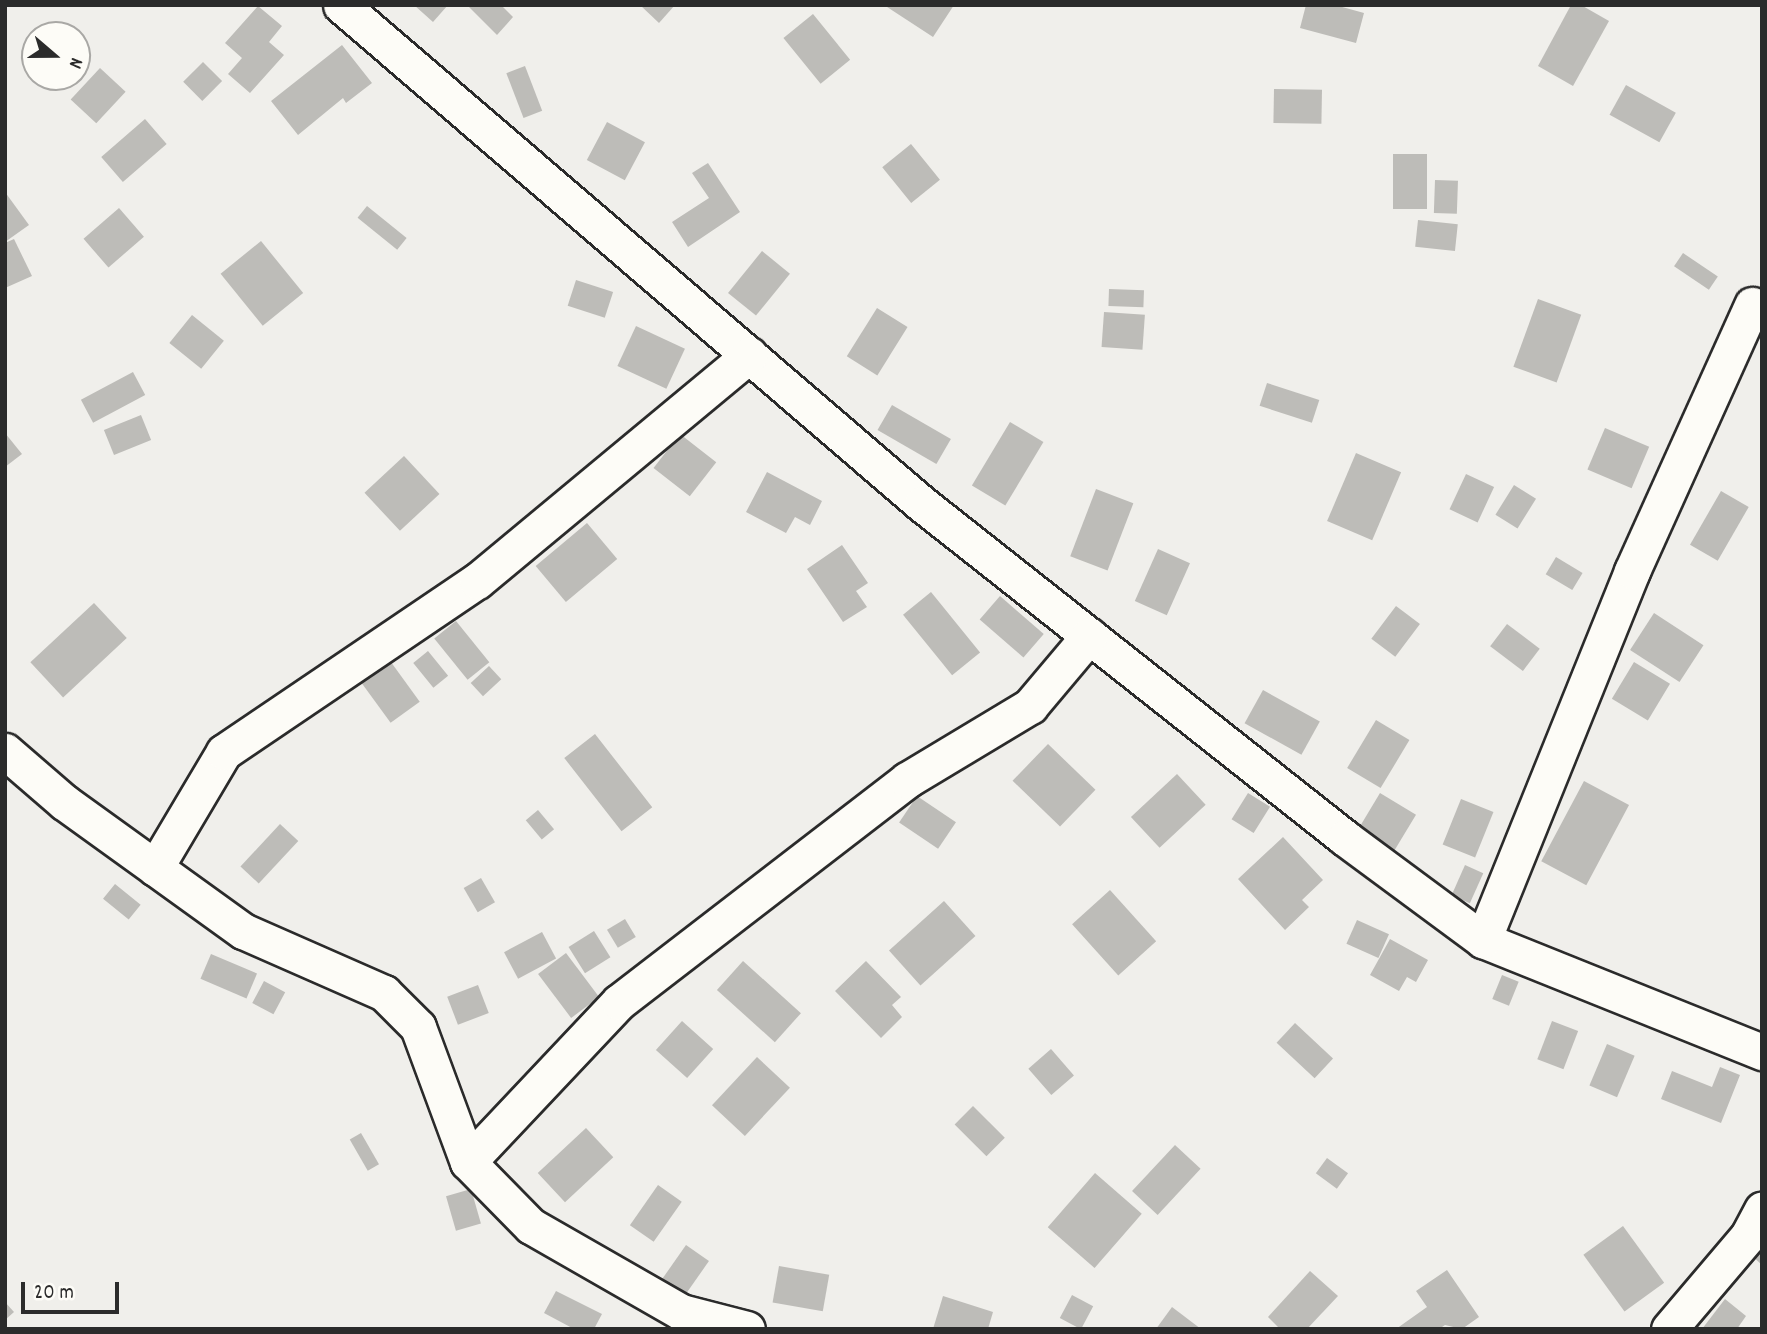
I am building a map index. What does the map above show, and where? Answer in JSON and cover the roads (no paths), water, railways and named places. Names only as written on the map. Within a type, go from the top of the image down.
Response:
[{"type":"street","points":[[341,5],[922,504],[1483,940],[1762,1052]]},
{"type":"street","points":[[1483,940],[1632,571],[1752,305]]},
{"type":"street","points":[[155,868],[224,752],[477,582],[748,355]]},
{"type":"street","points":[[468,1162],[619,1002],[907,780],[1030,706],[1089,636]]},
{"type":"street","points":[[5,751],[64,802],[243,931],[384,993],[418,1027],[468,1162],[531,1226],[681,1312],[747,1329]]},
{"type":"street","points":[[1669,1329],[1748,1236],[1762,1210]]}]
